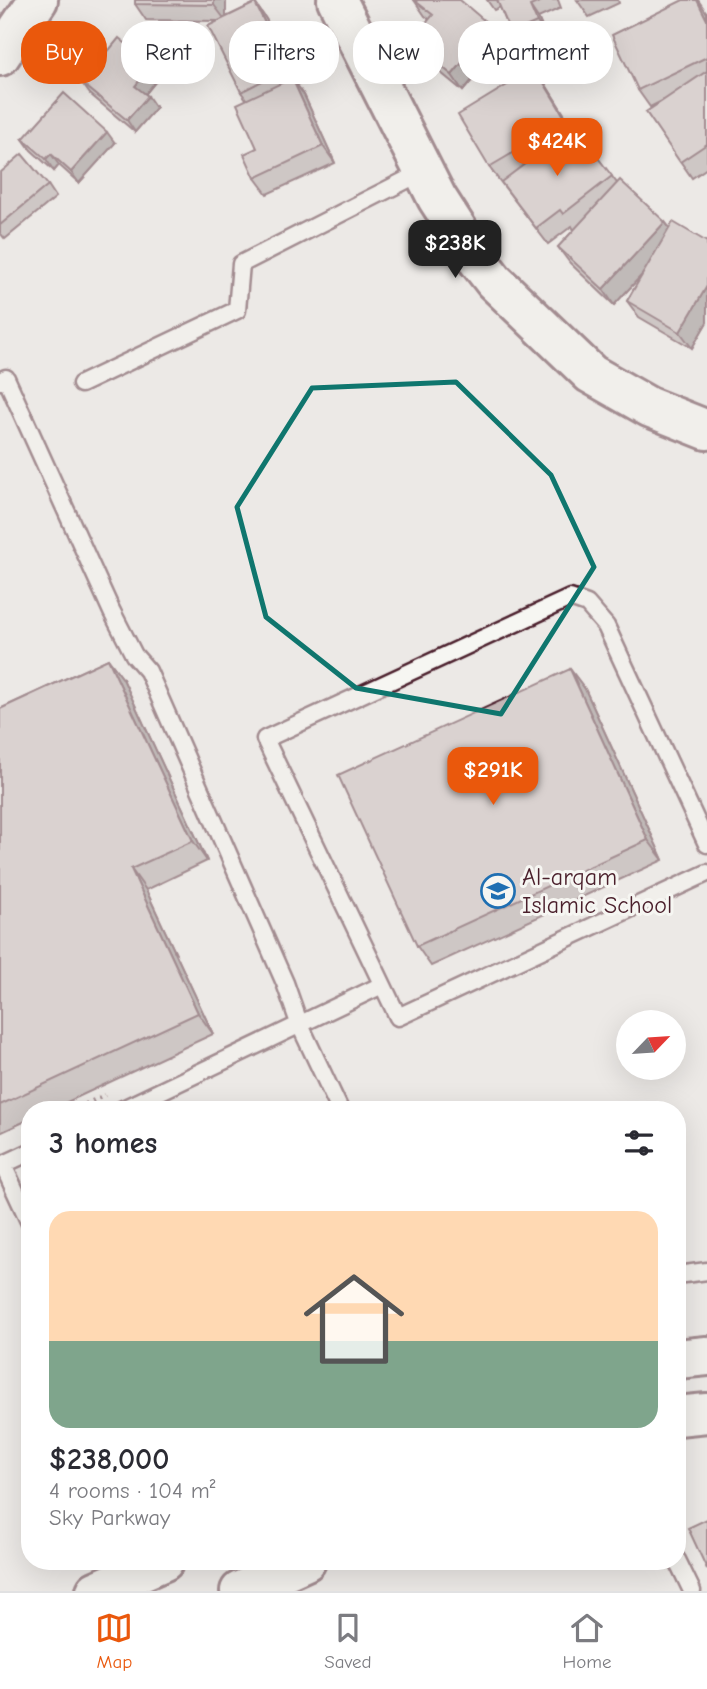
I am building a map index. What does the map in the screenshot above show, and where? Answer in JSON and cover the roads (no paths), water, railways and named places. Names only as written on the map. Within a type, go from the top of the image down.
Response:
[{"type":"street","points":[[0,56],[38,0]]},
{"type":"street","points":[[337,0],[389,106],[454,226],[494,281],[591,374],[649,407],[707,430]]},
{"type":"street","points":[[686,1358],[707,1356]]},
{"type":"street","points":[[686,1415],[707,1413]]},
{"type":"street","points":[[96,1591],[143,1570]]},
{"type":"street","points":[[161,1591],[173,1570]]},
{"type":"street","points":[[216,1591],[230,1570]]},
{"type":"street","points":[[240,1591],[286,1570]]},
{"type":"lane","points":[[81,384],[237,310],[241,264],[424,171]]},
{"type":"lane","points":[[0,381],[6,378],[112,612],[134,655],[148,671],[285,983],[299,1023],[336,1101]]},
{"type":"lane","points":[[707,844],[606,626],[587,604],[570,598],[265,739],[398,1017],[707,873]]},
{"type":"lane","points":[[139,1101],[382,985]]},
{"type":"lane","points":[[21,1157],[1,1166],[21,1205]]},
{"type":"lane","points":[[686,1274],[707,1271]]},
{"type":"lane","points":[[682,1570],[692,1591]]},
{"type":"place","name":"Al-arqam Islamic School","points":[[498,891]]}]
